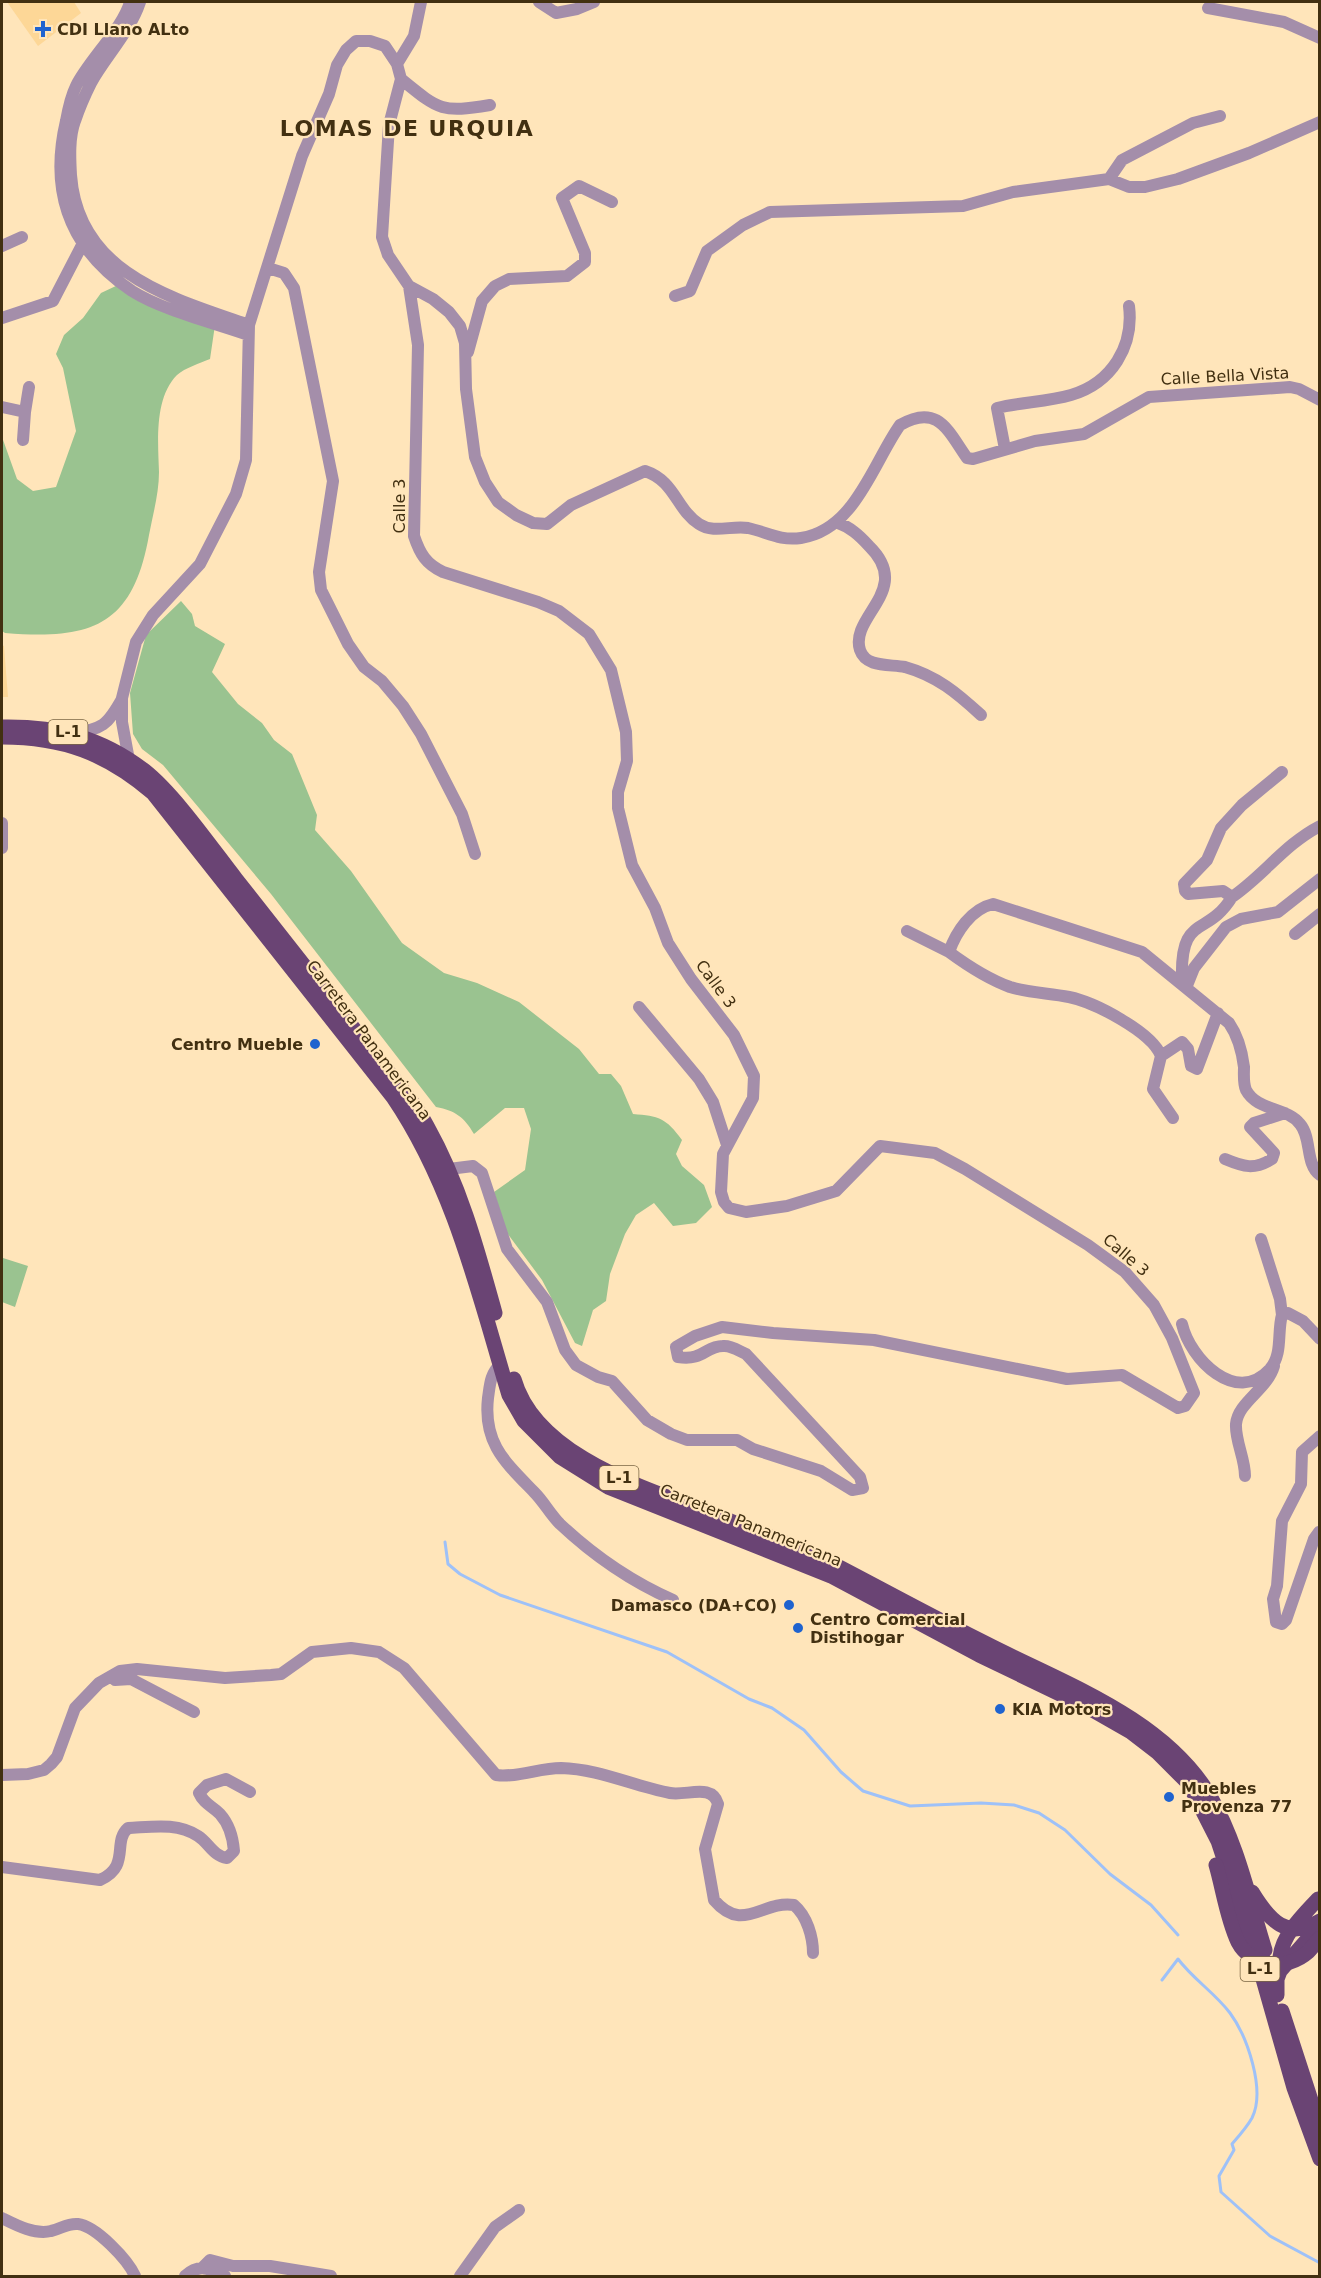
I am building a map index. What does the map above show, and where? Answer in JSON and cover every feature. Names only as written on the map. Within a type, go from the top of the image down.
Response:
[{"type":"main road","name":"Carretera Panamericana","points":[[2,727],[38,726],[73,734],[129,760],[161,786],[296,954],[426,1123],[449,1169],[466,1213],[517,1388],[531,1412],[547,1431],[613,1475],[796,1547],[837,1566],[1094,1698],[1136,1723],[1164,1744],[1194,1773],[1210,1796],[1224,1824],[1320,2128]]},
{"type":"main road","name":"Carretera Panamericana","points":[[2,738],[38,737],[85,749],[138,780],[153,793],[273,942],[393,1097],[415,1129],[456,1218],[509,1395],[524,1421],[571,1465],[608,1487],[831,1576],[979,1655],[1058,1692],[1131,1732],[1157,1752],[1189,1784],[1218,1841],[1261,1972],[1294,2088],[1320,2159]]},
{"type":"main road","points":[[1189,1784],[1238,1942],[1247,1954],[1262,1963],[1288,1962],[1308,1952],[1320,1938]]},
{"type":"main road","name":"L-1","points":[[1237,1863],[1243,1869],[1252,1893],[1275,1922],[1290,1930]]},
{"type":"main road","points":[[1275,1922],[1298,1912],[1319,1897]]},
{"type":"main road","points":[[1280,1971],[1280,1950],[1290,1930],[1319,1897]]},
{"type":"main road","points":[[1277,1995],[1276,1979],[1280,1971],[1320,1923]]},
{"type":"main road","points":[[1290,1930],[1307,1929],[1320,1923]]},
{"type":"street","points":[[130,2],[75,87],[60,146],[69,220],[82,245],[98,263],[133,292],[248,330]]},
{"type":"street","points":[[140,2],[91,83],[74,124],[67,191],[88,236],[106,255],[141,283],[248,330]]},
{"type":"street","points":[[397,63],[414,36],[421,2]]},
{"type":"street","points":[[539,2],[556,13],[578,9],[594,2]]},
{"type":"street","points":[[1208,8],[1284,22],[1320,38]]},
{"type":"street","points":[[73,734],[100,728],[111,719],[122,698],[136,642],[153,615],[200,564],[236,494],[246,460],[248,330],[302,156],[329,94],[338,65],[346,50],[356,41],[370,41],[385,46],[397,63],[401,79],[389,124],[382,237],[388,255],[412,288]]},
{"type":"street","points":[[401,79],[440,108],[454,111],[490,105]]},
{"type":"street","points":[[1108,180],[1122,160],[1193,123],[1220,116]]},
{"type":"street","points":[[675,296],[690,291],[707,251],[743,225],[770,212],[963,206],[1013,192],[1108,180],[1129,187],[1169,182],[1286,139],[1320,122]]},
{"type":"street","points":[[465,365],[482,302],[495,286],[509,279],[567,276],[585,262],[585,253],[562,198],[579,186],[612,202]]},
{"type":"street","points":[[2,246],[22,237]]},
{"type":"street","points":[[2,314],[53,301],[82,245]]},
{"type":"street","points":[[268,268],[284,273],[294,288],[333,481],[319,572],[321,590],[348,644],[364,667],[403,705],[421,734],[462,814],[475,854]]},
{"type":"street","name":"Calle Bella Vista","points":[[412,288],[433,299],[449,312],[460,326],[465,343],[468,411],[475,457],[484,482],[498,502],[516,515],[533,523],[547,524],[571,505],[645,471],[655,475],[672,489],[689,516],[708,528],[747,528],[766,536],[801,538],[817,533],[836,522],[863,489],[900,425],[910,419],[933,418],[942,423],[967,458],[973,459],[1035,441],[1084,434],[1149,397],[1290,387],[1320,400]]},
{"type":"street","name":"Calle 3","points":[[412,288],[418,345],[414,536],[420,554],[431,567],[443,573],[538,602],[559,611],[589,634],[611,670],[626,732],[627,761],[618,792],[618,807],[632,865],[655,908],[668,943],[691,979],[734,1035],[754,1076],[753,1098],[723,1154],[721,1192],[729,1208],[738,1211],[787,1206],[836,1191],[880,1146],[935,1153],[1088,1245],[1125,1272],[1154,1305],[1172,1338],[1194,1393],[1185,1406],[1178,1408],[1122,1375],[1067,1379],[874,1340],[772,1334],[722,1327],[682,1342],[676,1347],[678,1357],[696,1358],[720,1346],[727,1346],[746,1354],[860,1478],[863,1488],[852,1490],[821,1471],[753,1449],[737,1440],[687,1440],[647,1420],[612,1381],[598,1377],[576,1365],[565,1350],[547,1302],[507,1249],[482,1173],[473,1167],[449,1169]]},
{"type":"street","points":[[1005,449],[997,408],[1072,394],[1111,370],[1121,357],[1129,340],[1132,325],[1130,306]]},
{"type":"street","points":[[22,440],[30,387]]},
{"type":"street","points":[[2,406],[25,412]]},
{"type":"street","points":[[836,522],[855,532],[882,562],[885,578],[882,593],[860,637],[860,649],[863,655],[873,662],[928,674],[952,688],[981,715]]},
{"type":"street","points":[[122,698],[122,722],[129,760]]},
{"type":"street","points":[[1232,897],[1223,891],[1188,894],[1184,884],[1207,860],[1221,828],[1242,805],[1282,772]]},
{"type":"street","points":[[2,823],[2,848]]},
{"type":"street","points":[[1187,987],[1182,979],[1184,943],[1193,929],[1218,915],[1232,897],[1250,885],[1293,841],[1320,826]]},
{"type":"street","points":[[1187,987],[1194,968],[1226,927],[1241,919],[1278,912],[1320,879]]},
{"type":"street","points":[[949,952],[966,922],[982,906],[993,903],[1142,952],[1218,1013],[1236,1034],[1246,1090],[1255,1100],[1294,1117],[1308,1136],[1312,1165],[1320,1174]]},
{"type":"street","points":[[1295,934],[1320,914]]},
{"type":"street","points":[[907,930],[1009,987],[1071,997],[1096,1007],[1152,1041],[1161,1056]]},
{"type":"street","points":[[639,1007],[699,1079],[713,1102],[727,1144]]},
{"type":"street","points":[[1173,1118],[1153,1089],[1161,1056],[1182,1042],[1188,1049],[1191,1066],[1197,1069],[1218,1013]]},
{"type":"street","points":[[1225,1160],[1246,1167],[1260,1166],[1272,1159],[1274,1153],[1250,1127],[1254,1123],[1285,1113]]},
{"type":"street","points":[[1245,1476],[1245,1460],[1237,1434],[1238,1416],[1243,1406],[1253,1399],[1269,1380],[1275,1361],[1282,1315],[1280,1299],[1261,1239]]},
{"type":"street","points":[[1282,1315],[1288,1313],[1303,1321],[1320,1339]]},
{"type":"street","points":[[1182,1324],[1185,1336],[1202,1363],[1224,1378],[1240,1381],[1254,1380],[1270,1369],[1275,1361]]},
{"type":"street","points":[[500,1365],[494,1371],[490,1382],[487,1412],[489,1433],[515,1474],[535,1492],[560,1524],[611,1568],[674,1600]]},
{"type":"street","points":[[1319,1532],[1314,1539],[1286,1620],[1281,1624],[1276,1622],[1274,1599],[1282,1521],[1301,1484],[1302,1452],[1320,1437]]},
{"type":"street","points":[[2,1775],[28,1774],[44,1770],[51,1764],[57,1757],[75,1708],[99,1683],[120,1671],[137,1670],[225,1678],[271,1675],[289,1669],[312,1652],[351,1648],[379,1652],[404,1668],[496,1775],[510,1776],[534,1769],[587,1770],[669,1793],[684,1795],[706,1791],[712,1794],[718,1804],[705,1849],[714,1900],[734,1915],[752,1915],[777,1905],[794,1905],[805,1919],[813,1942],[813,1953]]},
{"type":"street","points":[[99,1683],[131,1679],[194,1712]]},
{"type":"street","points":[[2,1867],[100,1880],[109,1876],[120,1860],[123,1835],[128,1828],[168,1826],[196,1834],[220,1857],[227,1858],[234,1851],[233,1838],[221,1815],[205,1803],[199,1793],[207,1785],[226,1779],[250,1792]]},
{"type":"street","points":[[460,2277],[495,2227],[519,2210]]},
{"type":"street","points":[[2,2218],[35,2231],[49,2232],[68,2224],[80,2224],[93,2230],[108,2243],[135,2277]]},
{"type":"street","points":[[185,2277],[203,2267],[210,2260],[245,2268],[270,2266],[291,2268],[331,2277]]},
{"type":"street","points":[[203,2267],[225,2277]]},
{"type":"shaded area","name":"CDI Llano ALto","points":[[7,2],[74,2],[81,13],[38,46]]},
{"type":"shaded area","points":[[2,645],[4,646],[8,697],[2,697]]},
{"type":"green space","points":[[118,285],[215,325],[210,359],[177,375],[164,396],[159,421],[159,472],[156,504],[142,566],[132,590],[119,608],[104,621],[85,629],[36,635],[5,633],[2,631],[2,437],[17,479],[33,491],[56,487],[76,431],[63,368],[56,354],[64,335],[83,318],[101,293]]},
{"type":"green space","points":[[181,601],[192,614],[195,626],[225,644],[212,672],[238,704],[262,723],[274,740],[292,754],[317,815],[315,830],[351,871],[402,943],[444,973],[477,983],[519,1002],[579,1049],[599,1074],[611,1074],[621,1086],[633,1114],[656,1117],[671,1127],[682,1140],[676,1154],[682,1166],[704,1185],[712,1207],[696,1223],[673,1226],[654,1203],[636,1215],[625,1234],[610,1274],[606,1301],[593,1310],[582,1346],[575,1343],[542,1280],[507,1233],[494,1192],[525,1170],[531,1129],[524,1108],[505,1108],[474,1134],[459,1116],[436,1107],[271,894],[163,765],[142,749],[133,734],[130,693],[146,635]]},
{"type":"green space","points":[[3,1258],[28,1266],[15,1307],[2,1302]]},
{"type":"waterway","points":[[445,1542],[448,1564],[460,1574],[500,1595],[667,1652],[749,1699],[772,1708],[804,1730],[841,1772],[863,1791],[910,1806],[981,1803],[1014,1805],[1039,1813],[1065,1830],[1110,1874],[1151,1905],[1178,1935]]},
{"type":"waterway","points":[[1162,1980],[1178,1959],[1230,2013],[1243,2035],[1253,2064],[1256,2079],[1256,2106],[1252,2118],[1232,2144],[1234,2150],[1219,2176],[1221,2192],[1270,2236],[1320,2263]]},
{"type":"place","name":"CDI Llano ALto","points":[[43,29]]},
{"type":"place","name":"Centro Mueble","points":[[315,1044]]},
{"type":"place","name":"Damasco (DA+CO)","points":[[789,1605]]},
{"type":"place","name":"Centro Comercial Distihogar","points":[[798,1628]]},
{"type":"place","name":"KIA Motors","points":[[1000,1709]]},
{"type":"place","name":"Muebles Provenza 77","points":[[1169,1797]]},
{"type":"district","name":"LOMAS DE URQUIA","points":[[407,128]]}]
